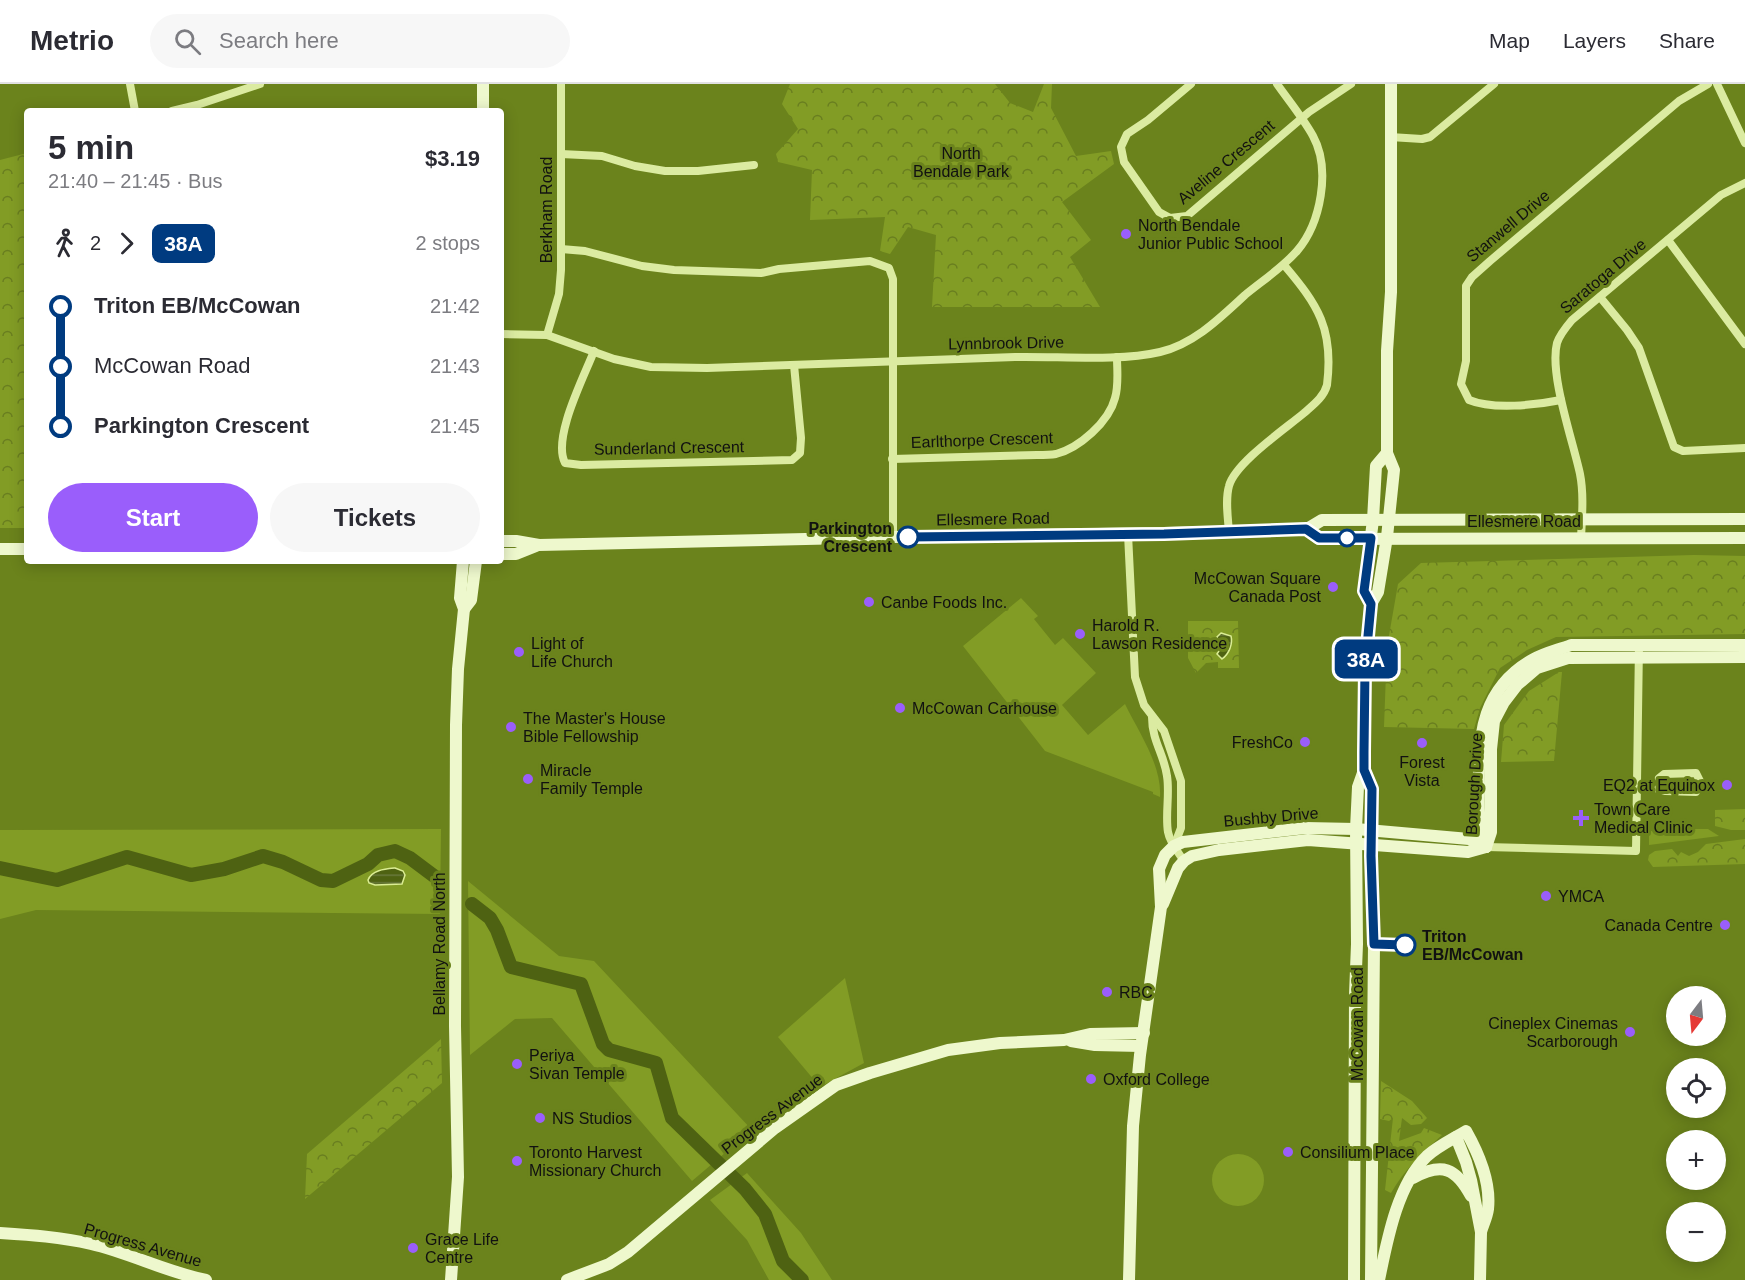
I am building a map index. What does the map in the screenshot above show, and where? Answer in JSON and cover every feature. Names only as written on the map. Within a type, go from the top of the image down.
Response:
[{"type":"main road","points":[[483,84],[483,108]]},
{"type":"main road","name":"McCowan Road","points":[[1354,1280],[1357,944],[1355,843],[1358,787],[1364,770],[1365,668],[1371,604],[1378,592],[1394,470],[1387,453],[1391,84]]},
{"type":"main road","name":"McCowan Road","points":[[1371,604],[1364,591],[1373,520],[1376,466],[1387,453]]},
{"type":"main road","name":"Ellesmere Road","points":[[504,541],[516,541],[536,546],[1229,532],[1306,529],[1322,520],[1745,519]]},
{"type":"main road","name":"Ellesmere Road","points":[[1306,529],[1319,538],[1745,538]]},
{"type":"main road","points":[[1730,538],[1745,543]]},
{"type":"main road","name":"Ellesmere Road","points":[[504,554],[516,554],[536,546]]},
{"type":"main road","points":[[0,549],[24,549]]},
{"type":"main road","name":"Bellamy Road North","points":[[451,1280],[459,1150],[455,1026],[456,723],[464,609],[460,598],[463,564]]},
{"type":"main road","name":"Bellamy Road North","points":[[464,609],[471,600],[476,564]]},
{"type":"main road","name":"Borough Drive","points":[[1486,847],[1480,831],[1479,741],[1485,717],[1501,687],[1515,672],[1532,660],[1570,645],[1745,645]]},
{"type":"main road","name":"Borough Drive","points":[[1486,847],[1491,832],[1491,749],[1494,721],[1504,702],[1517,685],[1538,668],[1568,658],[1745,657]]},
{"type":"main road","name":"McCowan Road","points":[[1364,770],[1372,789],[1374,944],[1371,1280]]},
{"type":"main road","name":"Bushby Drive","points":[[1174,846],[1183,842],[1225,843],[1291,835],[1305,828],[1356,829],[1469,839],[1486,847]]},
{"type":"main road","name":"Bushby Drive","points":[[1291,835],[1308,840],[1468,852],[1486,847]]},
{"type":"main road","name":"Bushby Drive","points":[[1184,861],[1225,843]]},
{"type":"main road","points":[[1129,1280],[1131,1162],[1142,1046],[1161,907],[1160,869],[1165,855],[1174,846]]},
{"type":"main road","points":[[1161,907],[1184,861]]},
{"type":"main road","name":"Progress Avenue","points":[[567,1280],[609,1264],[628,1252],[775,1128],[836,1085],[948,1050],[1000,1043],[1064,1040],[1090,1034],[1144,1033]]},
{"type":"main road","name":"Progress Avenue","points":[[1064,1040],[1095,1045],[1142,1046]]},
{"type":"main road","points":[[1379,1280],[1392,1223],[1410,1180],[1426,1157],[1461,1134]]},
{"type":"main road","points":[[1461,1134],[1481,1232],[1480,1280]]},
{"type":"main road","points":[[1461,1134],[1476,1150],[1486,1184],[1488,1209],[1481,1232]]},
{"type":"main road","points":[[1410,1180],[1428,1170],[1443,1169],[1453,1172],[1462,1181],[1474,1202]]},
{"type":"main road","name":"Progress Avenue","points":[[0,1233],[48,1236],[92,1244],[165,1269],[206,1280]]},
{"type":"street","points":[[130,84],[134,108]]},
{"type":"street","points":[[180,108],[232,89],[260,84]]},
{"type":"street","name":"Berkham Road","points":[[547,335],[559,294],[561,84]]},
{"type":"street","name":"Aveline Crescent","points":[[1191,84],[1148,120],[1127,134],[1121,147],[1124,162],[1159,212],[1170,218],[1187,216],[1318,105],[1352,84]]},
{"type":"street","name":"Lynnbrook Drive","points":[[504,334],[547,335],[614,359],[661,368],[892,360],[1117,357],[1162,351],[1195,337],[1284,264],[1306,239],[1319,207],[1322,191],[1318,149],[1314,137],[1277,84]]},
{"type":"street","name":"Stanwell Drive","points":[[1562,400],[1493,405],[1468,400],[1461,384],[1466,361],[1466,286],[1472,277],[1490,261],[1679,100],[1708,84]]},
{"type":"street","points":[[1717,84],[1745,142]]},
{"type":"street","points":[[1390,137],[1422,139],[1430,137],[1490,85]]},
{"type":"street","points":[[561,154],[602,156],[635,166],[665,171],[698,171],[754,165]]},
{"type":"street","name":"Saratoga Drive","points":[[1581,538],[1580,475],[1555,361],[1560,336],[1572,320],[1721,195],[1745,183]]},
{"type":"street","points":[[1668,240],[1745,344]]},
{"type":"street","points":[[561,249],[585,251],[649,267],[674,270],[761,273],[779,269],[870,261],[878,262],[891,270],[894,279],[893,537]]},
{"type":"street","points":[[1229,532],[1229,485],[1237,470],[1313,406],[1326,391],[1328,345],[1324,324],[1310,296],[1284,264]]},
{"type":"street","points":[[1600,297],[1639,348],[1674,447],[1683,451],[1745,448]]},
{"type":"street","name":"Sunderland Crescent","points":[[594,351],[563,431],[561,446],[565,463],[581,465],[792,460],[800,453],[801,447],[795,365]]},
{"type":"street","name":"Earlthorpe Crescent","points":[[892,459],[1037,455],[1055,454],[1066,450],[1080,441],[1112,409],[1117,391],[1117,357]]},
{"type":"street","points":[[1128,534],[1135,677],[1144,705],[1164,731],[1181,781],[1181,828],[1174,846]]},
{"type":"street","points":[[1486,847],[1636,851],[1639,645]]},
{"type":"street","points":[[1152,717],[1152,733],[1167,773],[1168,833],[1184,861]]},
{"type":"street","points":[[1658,789],[1696,792],[1701,783],[1696,773],[1664,774],[1659,777]]},
{"type":"green space","name":"North Bendale Park","points":[[790,84],[995,84],[1010,103],[1033,112],[1044,84],[1052,84],[1051,108],[1076,156],[1111,151],[1114,164],[1062,202],[1091,240],[1070,257],[1100,307],[932,307],[936,235],[908,227],[890,254],[880,251],[885,217],[810,220],[812,170],[778,162],[776,154],[798,129],[782,104]]},
{"type":"green space","points":[[24,154],[24,528],[0,528],[0,160]]},
{"type":"green space","points":[[1694,555],[1745,556],[1745,634],[1556,637],[1527,650],[1500,668],[1480,708],[1474,729],[1384,727],[1387,647],[1398,584],[1421,563]]},
{"type":"green space","points":[[1021,598],[1038,616],[1034,619],[1055,645],[1063,638],[1096,673],[1062,705],[1088,735],[1125,704],[1153,761],[1160,785],[1160,797],[1153,792],[1045,751],[963,646]]},
{"type":"green space","points":[[1188,621],[1238,621],[1239,668],[1218,668],[1218,662],[1206,663],[1196,673],[1188,658]]},
{"type":"green space","points":[[1562,672],[1554,761],[1501,762],[1504,725],[1529,691]]},
{"type":"green space","points":[[1745,809],[1745,830],[1731,830],[1715,826],[1715,810]]},
{"type":"green space","points":[[441,829],[440,914],[36,910],[0,919],[0,830]]},
{"type":"green space","points":[[1656,829],[1708,829],[1719,836],[1649,845],[1649,832]]},
{"type":"green space","points":[[1745,839],[1745,864],[1653,867],[1648,860],[1649,855],[1655,851],[1672,849],[1678,856],[1681,852],[1689,856],[1698,852],[1706,844]]},
{"type":"green space","points":[[468,881],[559,956],[594,961],[752,1130],[692,1181],[552,1018],[515,1019],[470,1055]]},
{"type":"green space","points":[[845,978],[864,1063],[820,1087],[778,1037]]},
{"type":"green space","points":[[441,1039],[442,1083],[305,1199],[307,1154]]},
{"type":"green space","points":[[1381,1081],[1412,1101],[1427,1118],[1421,1124],[1411,1125],[1402,1118],[1399,1141],[1421,1133],[1424,1128],[1442,1135],[1408,1169],[1391,1193],[1385,1190],[1393,1118],[1389,1121],[1380,1119]]},
{"type":"green space","points":[[1238,1154],[1248,1156],[1256,1162],[1262,1170],[1264,1180],[1262,1190],[1256,1198],[1248,1204],[1238,1206],[1228,1204],[1220,1198],[1214,1190],[1212,1180],[1214,1170],[1220,1162],[1228,1156]]},
{"type":"green space","points":[[747,1173],[801,1233],[832,1280],[769,1280],[747,1240],[710,1200]]},
{"type":"shaded area","points":[[1221,633],[1231,636],[1231,645],[1222,659],[1217,654],[1221,648],[1217,637]]},
{"type":"shaded area","points":[[395,868],[403,871],[405,875],[402,884],[375,885],[369,883],[368,880],[376,872]]},
{"type":"waterway","points":[[0,868],[57,880],[127,857],[191,875],[224,869],[263,856],[283,862],[321,880],[333,881],[368,864],[378,855],[395,851],[410,858],[434,876]]},
{"type":"waterway","points":[[472,904],[490,918],[511,967],[581,984],[603,1044],[609,1050],[656,1063],[672,1118],[745,1189],[765,1214],[783,1261],[802,1280]]},
{"type":"bus line","name":"38A","points":[[908,537],[1164,534],[1306,529],[1319,538],[1371,538],[1364,591],[1371,604],[1365,668],[1364,770],[1372,789],[1371,856],[1374,944],[1405,945]]},
{"type":"place","name":"North Bendale Junior Public School","points":[[1126,234]]},
{"type":"place","name":"Parkington Crescent","points":[[908,537]]},
{"type":"place","name":"McCowan Square Canada Post","points":[[1333,587]]},
{"type":"place","name":"Canbe Foods Inc.","points":[[869,602]]},
{"type":"place","name":"Harold R. Lawson Residence","points":[[1080,634]]},
{"type":"place","name":"Light of Life Church","points":[[519,652]]},
{"type":"place","name":"McCowan Carhouse","points":[[900,708]]},
{"type":"place","name":"The Master's House Bible Fellowship","points":[[511,727]]},
{"type":"place","name":"FreshCo","points":[[1305,742]]},
{"type":"place","name":"Forest Vista","points":[[1422,743]]},
{"type":"place","name":"Miracle Family Temple","points":[[528,779]]},
{"type":"place","name":"EQ2 at Equinox","points":[[1727,785]]},
{"type":"place","name":"Town Care Medical Clinic","points":[[1581,818]]},
{"type":"place","name":"YMCA","points":[[1546,896]]},
{"type":"place","name":"Canada Centre","points":[[1725,925]]},
{"type":"place","name":"Triton EB/McCowan","points":[[1405,945]]},
{"type":"place","name":"RBC","points":[[1107,992]]},
{"type":"place","name":"Cineplex Cinemas Scarborough","points":[[1630,1032]]},
{"type":"place","name":"Periya Sivan Temple","points":[[517,1064]]},
{"type":"place","name":"Oxford College","points":[[1091,1079]]},
{"type":"place","name":"NS Studios","points":[[540,1118]]},
{"type":"place","name":"Consilium Place","points":[[1288,1152]]},
{"type":"place","name":"Toronto Harvest Missionary Church","points":[[517,1161]]},
{"type":"place","name":"Grace Life Centre","points":[[413,1248]]}]
